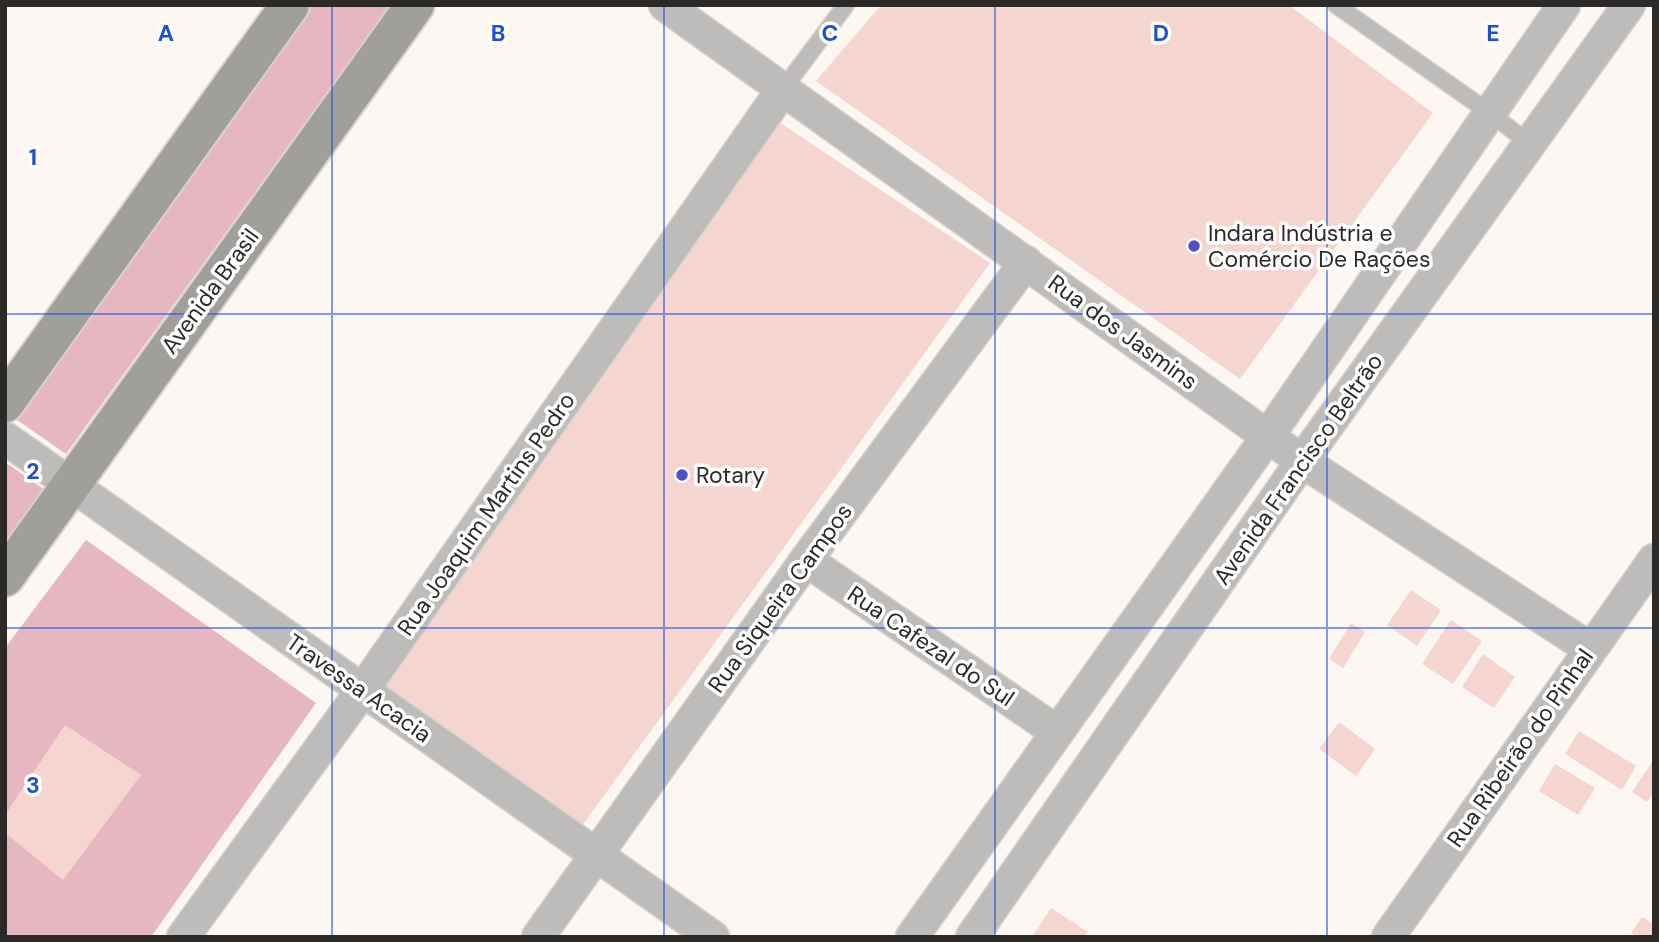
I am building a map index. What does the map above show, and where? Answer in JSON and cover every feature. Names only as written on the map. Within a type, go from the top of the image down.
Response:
[{"type":"main road","points":[[5,403],[290,5]]},
{"type":"main road","name":"Avenida Brasil","points":[[5,577],[415,5]]},
{"type":"street","name":"Rua dos Jasmins","points":[[665,5],[1303,461],[1589,648]]},
{"type":"street","name":"Avenida Francisco Beltrão","points":[[912,937],[1268,436],[1564,5]]},
{"type":"street","name":"Avenida Francisco Beltrão","points":[[972,937],[1303,461],[1629,5]]},
{"type":"street","name":"Rua Joaquim Martins Pedro","points":[[183,937],[362,691],[783,89]]},
{"type":"street","name":"Rua Siqueira Campos","points":[[538,937],[806,560],[1026,262]]},
{"type":"street","name":"Travessa Acacia","points":[[5,438],[713,937]]},
{"type":"street","name":"Rua Cafezal do Sul","points":[[806,560],[1056,732]]},
{"type":"street","name":"Rua Ribeirão do Pinhal","points":[[1388,937],[1589,648],[1654,560]]},
{"type":"lane","points":[[783,89],[846,5]]},
{"type":"lane","points":[[1336,5],[1530,144]]},
{"type":"shaded area","points":[[305,5],[390,5],[66,454],[10,415]]},
{"type":"shaded area","points":[[5,462],[45,490],[5,546]]},
{"type":"shaded area","points":[[86,540],[316,703],[151,937],[5,937],[5,648]]},
{"type":"building","name":"Indara Indústria e Comércio De Rações","points":[[881,5],[1289,5],[1433,113],[1240,379],[816,81]]},
{"type":"building","name":"Rotary","points":[[779,122],[990,263],[579,830],[376,688]]},
{"type":"building","points":[[1411,590],[1441,610],[1417,646],[1387,625]]},
{"type":"building","points":[[1451,620],[1482,641],[1453,684],[1422,664]]},
{"type":"building","points":[[1351,623],[1365,632],[1343,668],[1329,659]]},
{"type":"building","points":[[1483,654],[1515,677],[1494,708],[1462,687]]},
{"type":"building","points":[[1339,722],[1375,749],[1356,776],[1319,749]]},
{"type":"building","points":[[65,725],[141,775],[63,880],[5,833],[5,815]]},
{"type":"building","points":[[1579,731],[1636,766],[1622,790],[1565,754]]},
{"type":"building","points":[[1654,759],[1654,791],[1647,802],[1632,792]]},
{"type":"building","points":[[1555,764],[1595,788],[1578,815],[1539,791]]},
{"type":"building","points":[[1051,908],[1088,932],[1084,937],[1032,937]]},
{"type":"building","points":[[1642,917],[1654,925],[1654,937],[1637,937],[1631,933]]},
{"type":"place","name":"Indara Indústria e Comércio De Rações","points":[[1194,246]]},
{"type":"place","name":"Rotary","points":[[682,475]]}]
